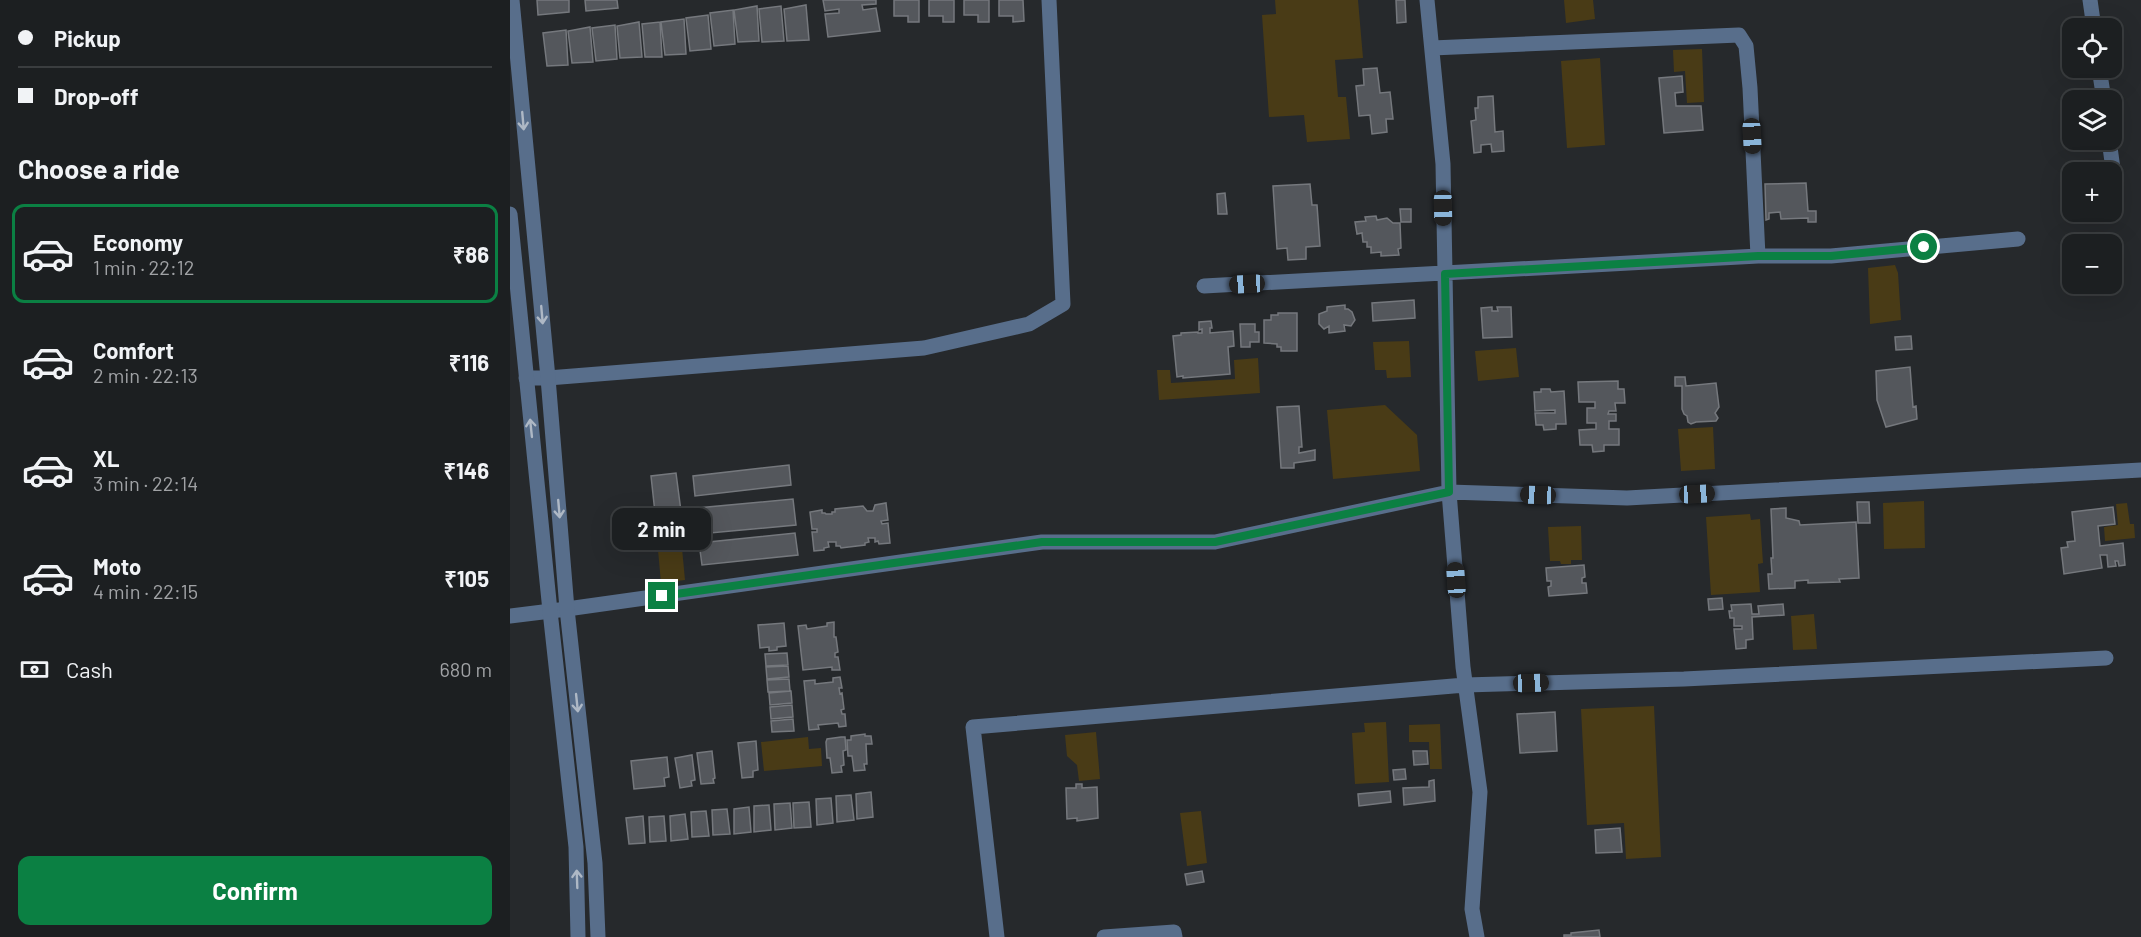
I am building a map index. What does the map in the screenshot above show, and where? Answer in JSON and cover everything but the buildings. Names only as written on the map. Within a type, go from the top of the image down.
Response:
[{"type":"street","points":[[512,0],[548,378],[567,609],[595,862],[598,937]]},
{"type":"street","points":[[526,378],[924,348],[1029,324],[1063,304],[1049,0]]},
{"type":"street","points":[[1427,0],[1443,164],[1449,492],[1465,685],[1480,792],[1472,909],[1477,937]]},
{"type":"street","points":[[2090,0],[2093,18]]},
{"type":"street","points":[[1432,48],[1739,35],[1746,46],[1750,88],[1758,256]]},
{"type":"street","points":[[510,214],[576,847],[578,937]]},
{"type":"street","points":[[1204,286],[1758,256],[1831,256],[2018,238]]},
{"type":"street","points":[[510,616],[1042,542],[1215,542],[1449,492],[1627,498],[2141,470]]},
{"type":"street","points":[[997,937],[973,727],[1465,685],[1684,679],[2106,658]]},
{"type":"street","points":[[1104,937],[1174,932],[1175,937]]},
{"type":"shaded area","points":[[1275,0],[1358,0],[1363,58],[1335,60],[1338,97],[1346,97],[1350,139],[1307,142],[1304,115],[1269,117],[1262,15],[1276,14]]},
{"type":"shaded area","points":[[1564,0],[1593,0],[1595,19],[1566,23]]},
{"type":"shaded area","points":[[1702,49],[1704,102],[1687,103],[1685,71],[1674,72],[1673,50]]},
{"type":"shaded area","points":[[1600,58],[1605,145],[1567,148],[1561,61]]},
{"type":"shaded area","points":[[1895,265],[1898,273],[1901,320],[1870,324],[1868,268]]},
{"type":"shaded area","points":[[1409,341],[1411,377],[1387,378],[1386,370],[1375,370],[1373,342]]},
{"type":"shaded area","points":[[1516,348],[1519,377],[1478,381],[1475,351]]},
{"type":"shaded area","points":[[1258,358],[1260,393],[1159,400],[1157,370],[1170,370],[1171,383],[1235,379],[1234,360]]},
{"type":"shaded area","points":[[1385,405],[1417,435],[1420,471],[1333,479],[1327,410]]},
{"type":"shaded area","points":[[1713,427],[1715,469],[1681,471],[1678,429]]},
{"type":"shaded area","points":[[1924,501],[1925,548],[1884,549],[1883,503]]},
{"type":"shaded area","points":[[2127,503],[2130,524],[2134,524],[2135,538],[2105,541],[2104,527],[2118,525],[2116,504]]},
{"type":"shaded area","points":[[1750,514],[1751,520],[1760,519],[1763,563],[1758,564],[1760,592],[1711,595],[1706,517]]},
{"type":"shaded area","points":[[1581,526],[1582,560],[1571,560],[1571,564],[1550,561],[1548,527]]},
{"type":"shaded area","points":[[682,548],[685,580],[661,583],[658,550]]},
{"type":"shaded area","points":[[1814,614],[1817,649],[1793,650],[1791,616]]},
{"type":"shaded area","points":[[1654,706],[1661,857],[1626,859],[1624,823],[1587,825],[1581,709]]},
{"type":"shaded area","points":[[1386,722],[1389,782],[1355,784],[1352,733],[1365,732],[1364,723]]},
{"type":"shaded area","points":[[1440,724],[1442,769],[1430,769],[1429,742],[1409,742],[1409,725]]},
{"type":"shaded area","points":[[1096,732],[1100,779],[1079,781],[1077,765],[1067,756],[1065,735]]},
{"type":"shaded area","points":[[808,737],[809,749],[821,748],[822,766],[764,771],[761,742]]},
{"type":"shaded area","points":[[1201,811],[1207,863],[1187,866],[1180,813]]},
{"type":"route","points":[[662,596],[1042,542],[1215,542],[1449,492],[1445,274],[1758,256],[1831,256],[1924,247]]}]
